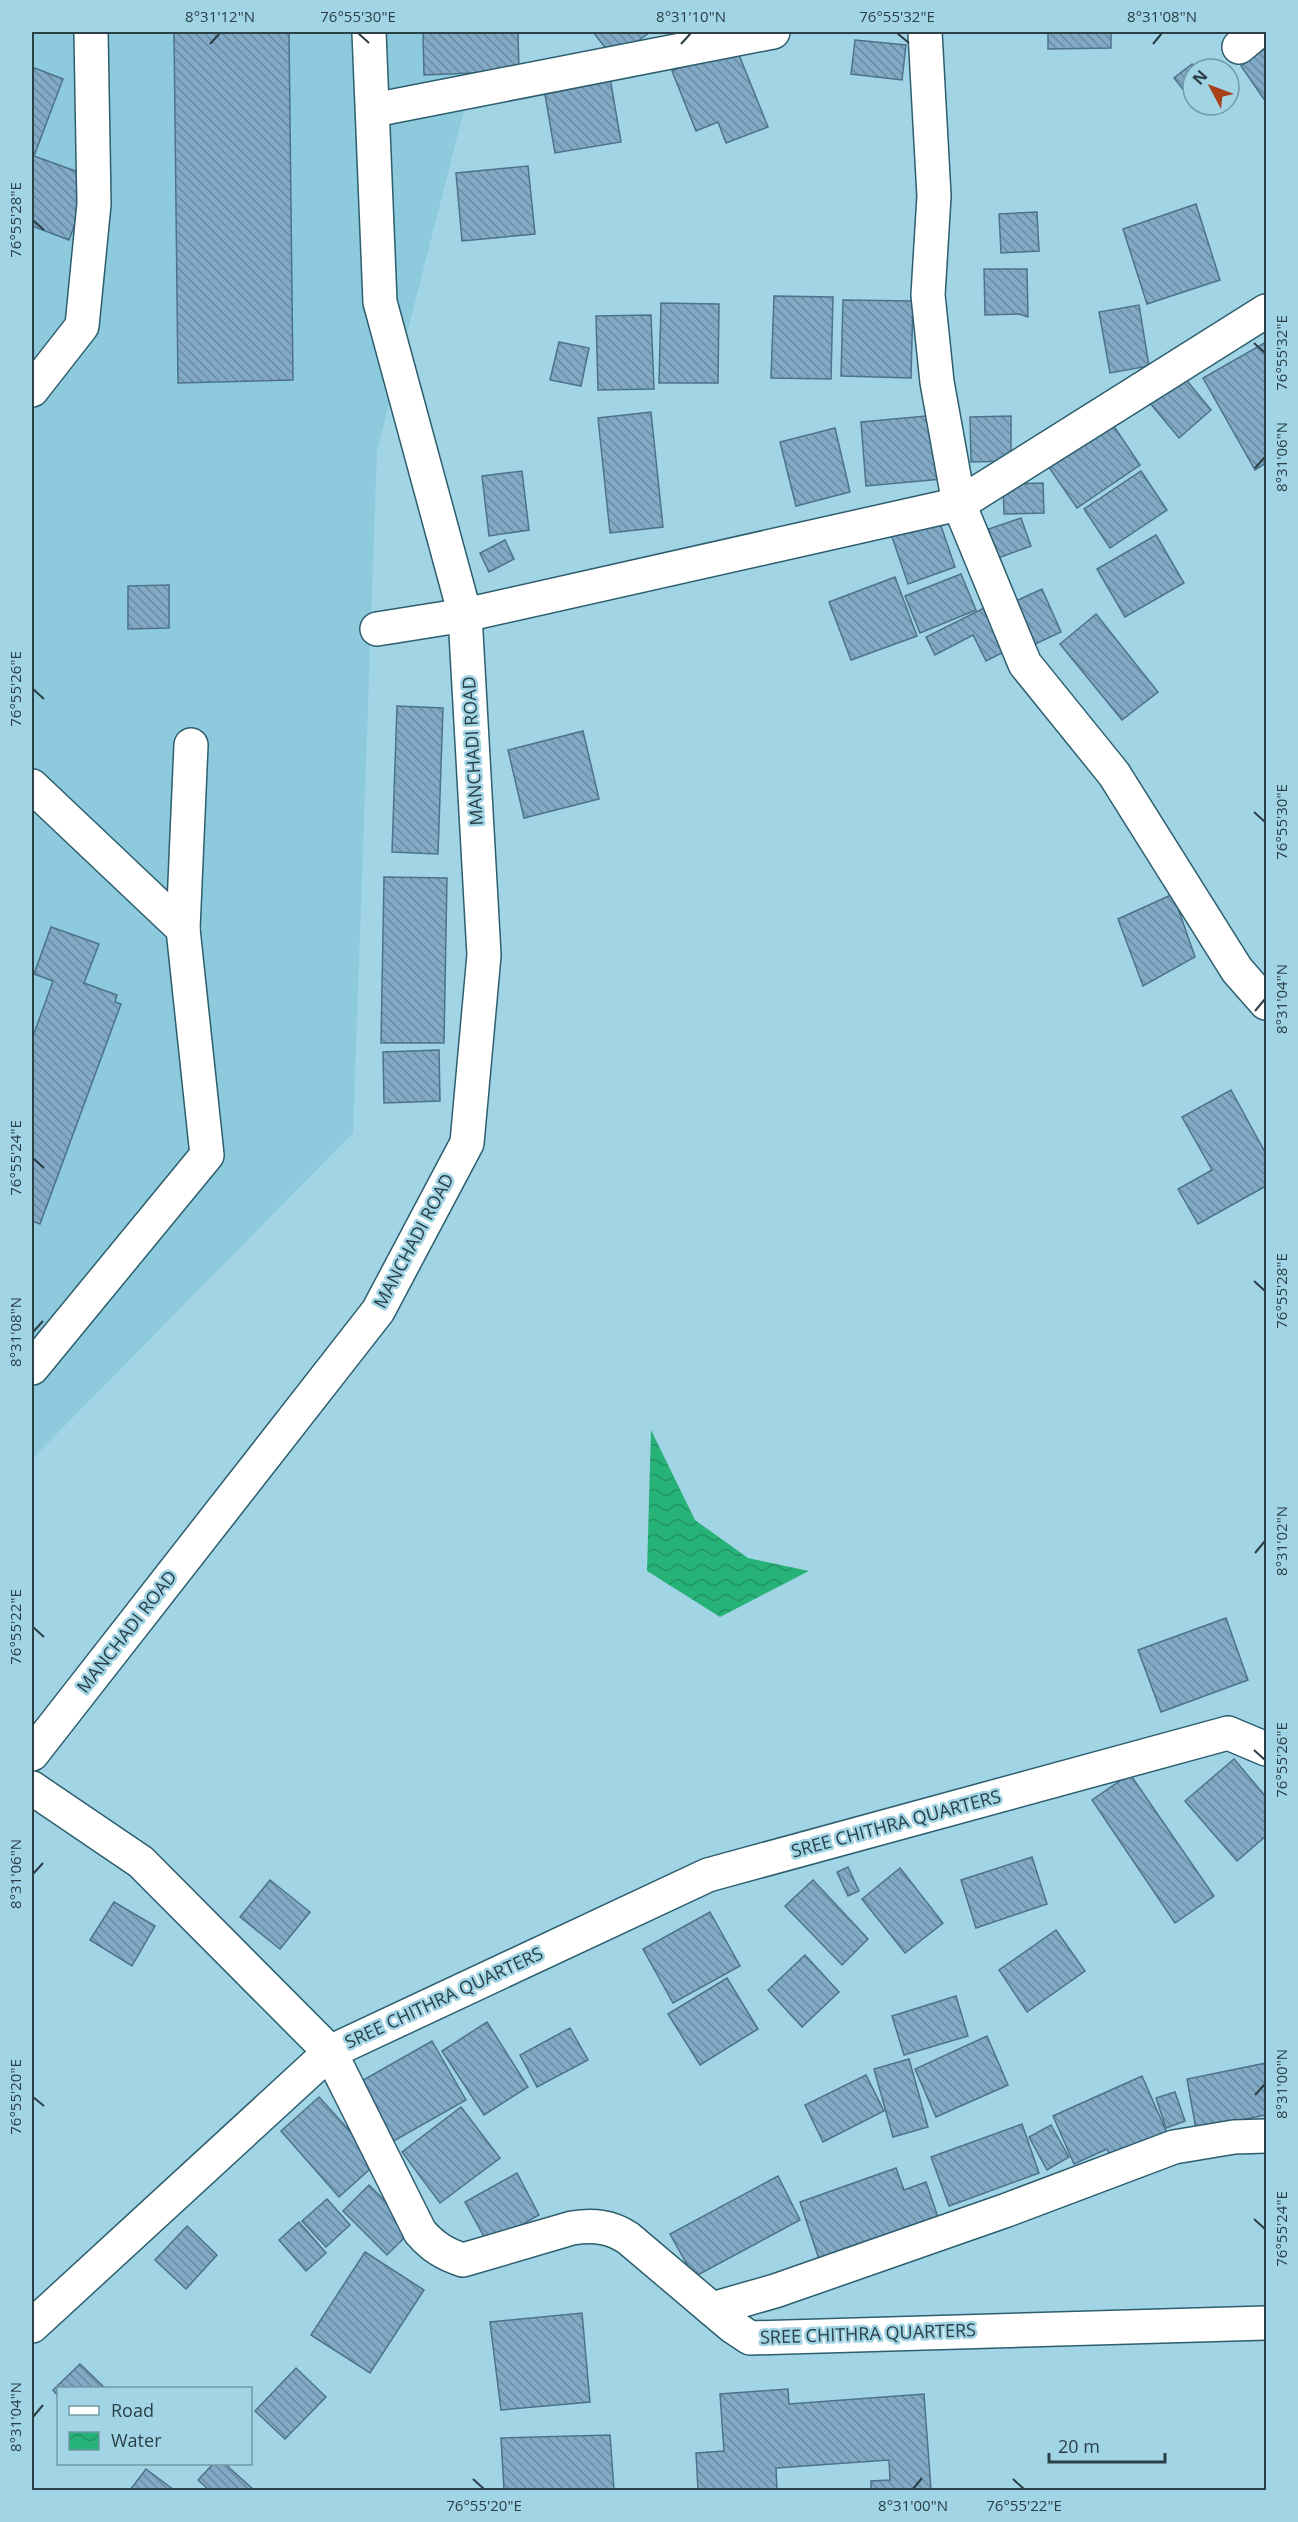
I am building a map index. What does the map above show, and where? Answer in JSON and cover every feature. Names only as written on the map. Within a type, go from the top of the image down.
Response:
[{"type":"street","points":[[32,390],[81,326],[94,204],[91,32]]},
{"type":"street","name":"MANCHADI ROAD","points":[[32,1754],[378,1311],[466,1143],[484,956],[465,615],[380,302],[374,110],[369,32]]},
{"type":"street","points":[[374,110],[773,32]]},
{"type":"street","points":[[925,32],[934,196],[927,295],[937,382],[959,504],[1025,664],[1114,774],[1237,970],[1266,1003]]},
{"type":"street","points":[[377,629],[465,615],[959,504],[1266,311]]},
{"type":"street","points":[[32,1368],[207,1155],[183,929],[190,745]]},
{"type":"street","points":[[32,786],[183,929]]},
{"type":"street","name":"SREE CHITHRA QUARTERS","points":[[1266,1749],[1228,1733],[708,1875],[330,2052],[420,2232],[434,2247],[449,2256],[470,2259],[572,2228],[610,2229],[628,2238],[711,2309],[750,2338],[1266,2323]]},
{"type":"street","points":[[32,1788],[141,1862],[330,2052],[32,2326]]},
{"type":"street","points":[[711,2309],[820,2276],[1007,2210],[1174,2147],[1234,2137],[1266,2136]]},
{"type":"shaded area","points":[[32,32],[484,32],[377,451],[353,1133],[32,1459]]},
{"type":"water","points":[[651,1430],[695,1520],[748,1558],[809,1571],[720,1617],[647,1571]]},
{"type":"building","points":[[174,32],[289,32],[293,380],[178,383]]},
{"type":"building","points":[[423,32],[518,32],[519,71],[424,75]]},
{"type":"building","points":[[593,32],[650,32],[614,59]]},
{"type":"building","points":[[1048,32],[1111,32],[1111,48],[1048,49]]},
{"type":"building","points":[[855,40],[906,45],[902,80],[851,74]]},
{"type":"building","points":[[735,45],[768,127],[726,143],[718,122],[696,131],[672,71]]},
{"type":"building","points":[[1266,48],[1266,102],[1241,66]]},
{"type":"building","points":[[32,67],[63,79],[34,156],[92,177],[69,240],[32,226]]},
{"type":"building","points":[[609,72],[621,142],[555,153],[543,83]]},
{"type":"building","points":[[1181,73],[1181,87],[1174,78]]},
{"type":"building","points":[[528,166],[535,234],[462,241],[456,173]]},
{"type":"building","points":[[1196,204],[1220,280],[1147,304],[1123,229]]},
{"type":"building","points":[[1037,212],[1039,251],[1001,253],[999,214]]},
{"type":"building","points":[[984,269],[1027,269],[1028,317],[1019,314],[985,315]]},
{"type":"building","points":[[774,296],[833,297],[831,379],[771,378]]},
{"type":"building","points":[[843,300],[913,301],[911,378],[841,376]]},
{"type":"building","points":[[661,303],[719,304],[718,383],[659,383]]},
{"type":"building","points":[[1139,305],[1149,366],[1110,373],[1099,312]]},
{"type":"building","points":[[651,315],[654,389],[598,390],[596,316]]},
{"type":"building","points":[[559,342],[589,348],[581,386],[550,380]]},
{"type":"building","points":[[1266,342],[1266,463],[1255,470],[1203,378]]},
{"type":"building","points":[[1183,376],[1211,410],[1179,438],[1150,403]]},
{"type":"building","points":[[651,412],[663,527],[610,533],[598,418]]},
{"type":"building","points":[[937,415],[942,479],[866,486],[861,422]]},
{"type":"building","points":[[1011,416],[1011,461],[971,462],[970,417]]},
{"type":"building","points":[[1111,422],[1140,465],[1077,508],[1048,466]]},
{"type":"building","points":[[835,428],[850,492],[796,506],[780,442]]},
{"type":"building","points":[[522,471],[529,530],[489,536],[482,476]]},
{"type":"building","points":[[1141,471],[1167,510],[1110,548],[1084,509]]},
{"type":"building","points":[[1043,483],[1044,513],[1004,514],[1003,484]]},
{"type":"building","points":[[937,514],[955,567],[908,584],[890,531]]},
{"type":"building","points":[[1021,518],[1031,546],[990,561],[980,532]]},
{"type":"building","points":[[1156,535],[1184,583],[1125,617],[1097,569]]},
{"type":"building","points":[[505,540],[514,559],[489,572],[480,553]]},
{"type":"building","points":[[961,574],[976,610],[920,633],[905,596]]},
{"type":"building","points":[[895,577],[917,636],[851,660],[829,602]]},
{"type":"building","points":[[169,585],[169,628],[128,629],[128,586]]},
{"type":"building","points":[[1042,589],[1061,632],[1029,647],[1009,604]]},
{"type":"building","points":[[988,606],[1010,649],[986,661],[973,635],[935,655],[926,637]]},
{"type":"building","points":[[1096,614],[1158,692],[1122,720],[1060,644]]},
{"type":"building","points":[[397,706],[443,708],[438,854],[392,852]]},
{"type":"building","points":[[583,731],[599,799],[524,818],[508,750]]},
{"type":"building","points":[[384,877],[447,878],[444,1043],[381,1043]]},
{"type":"building","points":[[1173,894],[1195,957],[1143,986],[1118,919]]},
{"type":"building","points":[[51,927],[99,944],[84,983],[117,995],[115,1002],[121,1004],[40,1224],[32,1221],[32,1039],[53,981],[34,974]]},
{"type":"building","points":[[439,1050],[440,1101],[384,1103],[383,1052]]},
{"type":"building","points":[[1231,1090],[1266,1154],[1266,1186],[1198,1224],[1178,1189],[1212,1170],[1182,1117]]},
{"type":"building","points":[[1226,1618],[1248,1680],[1161,1712],[1138,1650]]},
{"type":"building","points":[[1234,1759],[1266,1797],[1266,1836],[1237,1861],[1185,1801]]},
{"type":"building","points":[[1130,1774],[1214,1896],[1175,1923],[1092,1800]]},
{"type":"building","points":[[1032,1857],[1047,1904],[976,1928],[961,1880]]},
{"type":"building","points":[[848,1867],[859,1891],[848,1896],[837,1872]]},
{"type":"building","points":[[900,1868],[943,1923],[905,1953],[862,1899]]},
{"type":"building","points":[[270,1880],[310,1912],[280,1949],[240,1917]]},
{"type":"building","points":[[813,1880],[868,1939],[842,1965],[785,1906]]},
{"type":"building","points":[[114,1902],[155,1926],[132,1966],[90,1940]]},
{"type":"building","points":[[710,1912],[740,1966],[673,2003],[643,1949]]},
{"type":"building","points":[[1056,1930],[1085,1971],[1027,2012],[999,1970]]},
{"type":"building","points":[[805,1955],[839,1992],[802,2027],[768,1990]]},
{"type":"building","points":[[727,1978],[758,2029],[700,2065],[668,2014]]},
{"type":"building","points":[[956,1996],[968,2036],[904,2055],[892,2016]]},
{"type":"building","points":[[487,2022],[528,2087],[484,2115],[442,2051]]},
{"type":"building","points":[[570,2028],[588,2060],[537,2087],[520,2055]]},
{"type":"building","points":[[987,2036],[1008,2085],[936,2117],[915,2069]]},
{"type":"building","points":[[432,2041],[466,2100],[392,2142],[358,2083]]},
{"type":"building","points":[[909,2059],[928,2127],[893,2137],[874,2069]]},
{"type":"building","points":[[1266,2063],[1266,2115],[1196,2129],[1187,2079]]},
{"type":"building","points":[[866,2075],[884,2111],[823,2142],[805,2105]]},
{"type":"building","points":[[1142,2076],[1168,2135],[1112,2160],[1107,2149],[1074,2164],[1053,2116]]},
{"type":"building","points":[[1175,2092],[1185,2121],[1166,2128],[1156,2098]]},
{"type":"building","points":[[319,2097],[378,2162],[339,2197],[281,2131]]},
{"type":"building","points":[[461,2107],[500,2158],[440,2203],[402,2152]]},
{"type":"building","points":[[1022,2124],[1039,2173],[949,2206],[931,2157]]},
{"type":"building","points":[[1051,2125],[1069,2157],[1047,2170],[1029,2137]]},
{"type":"building","points":[[896,2168],[904,2190],[926,2182],[939,2220],[820,2262],[800,2202]]},
{"type":"building","points":[[517,2173],[539,2215],[488,2244],[465,2202]]},
{"type":"building","points":[[778,2176],[800,2220],[694,2277],[670,2234]]},
{"type":"building","points":[[369,2185],[413,2229],[387,2255],[343,2211]]},
{"type":"building","points":[[327,2199],[350,2225],[326,2247],[302,2221]]},
{"type":"building","points":[[299,2222],[326,2253],[306,2271],[279,2240]]},
{"type":"building","points":[[187,2226],[217,2255],[186,2289],[155,2260]]},
{"type":"building","points":[[365,2252],[424,2290],[370,2373],[311,2335]]},
{"type":"building","points":[[582,2313],[590,2402],[501,2410],[490,2322]]},
{"type":"building","points":[[80,2364],[104,2387],[57,2387],[57,2395],[53,2390]]},
{"type":"building","points":[[296,2368],[326,2397],[285,2439],[255,2411]]},
{"type":"building","points":[[788,2389],[789,2404],[924,2394],[931,2490],[871,2490],[871,2481],[890,2480],[889,2460],[776,2468],[777,2490],[698,2490],[696,2453],[724,2451],[720,2394]]},
{"type":"building","points":[[610,2435],[614,2490],[504,2490],[501,2438]]},
{"type":"building","points":[[212,2465],[226,2465],[254,2490],[209,2490],[198,2480]]},
{"type":"building","points":[[146,2469],[174,2490],[130,2490]]}]
